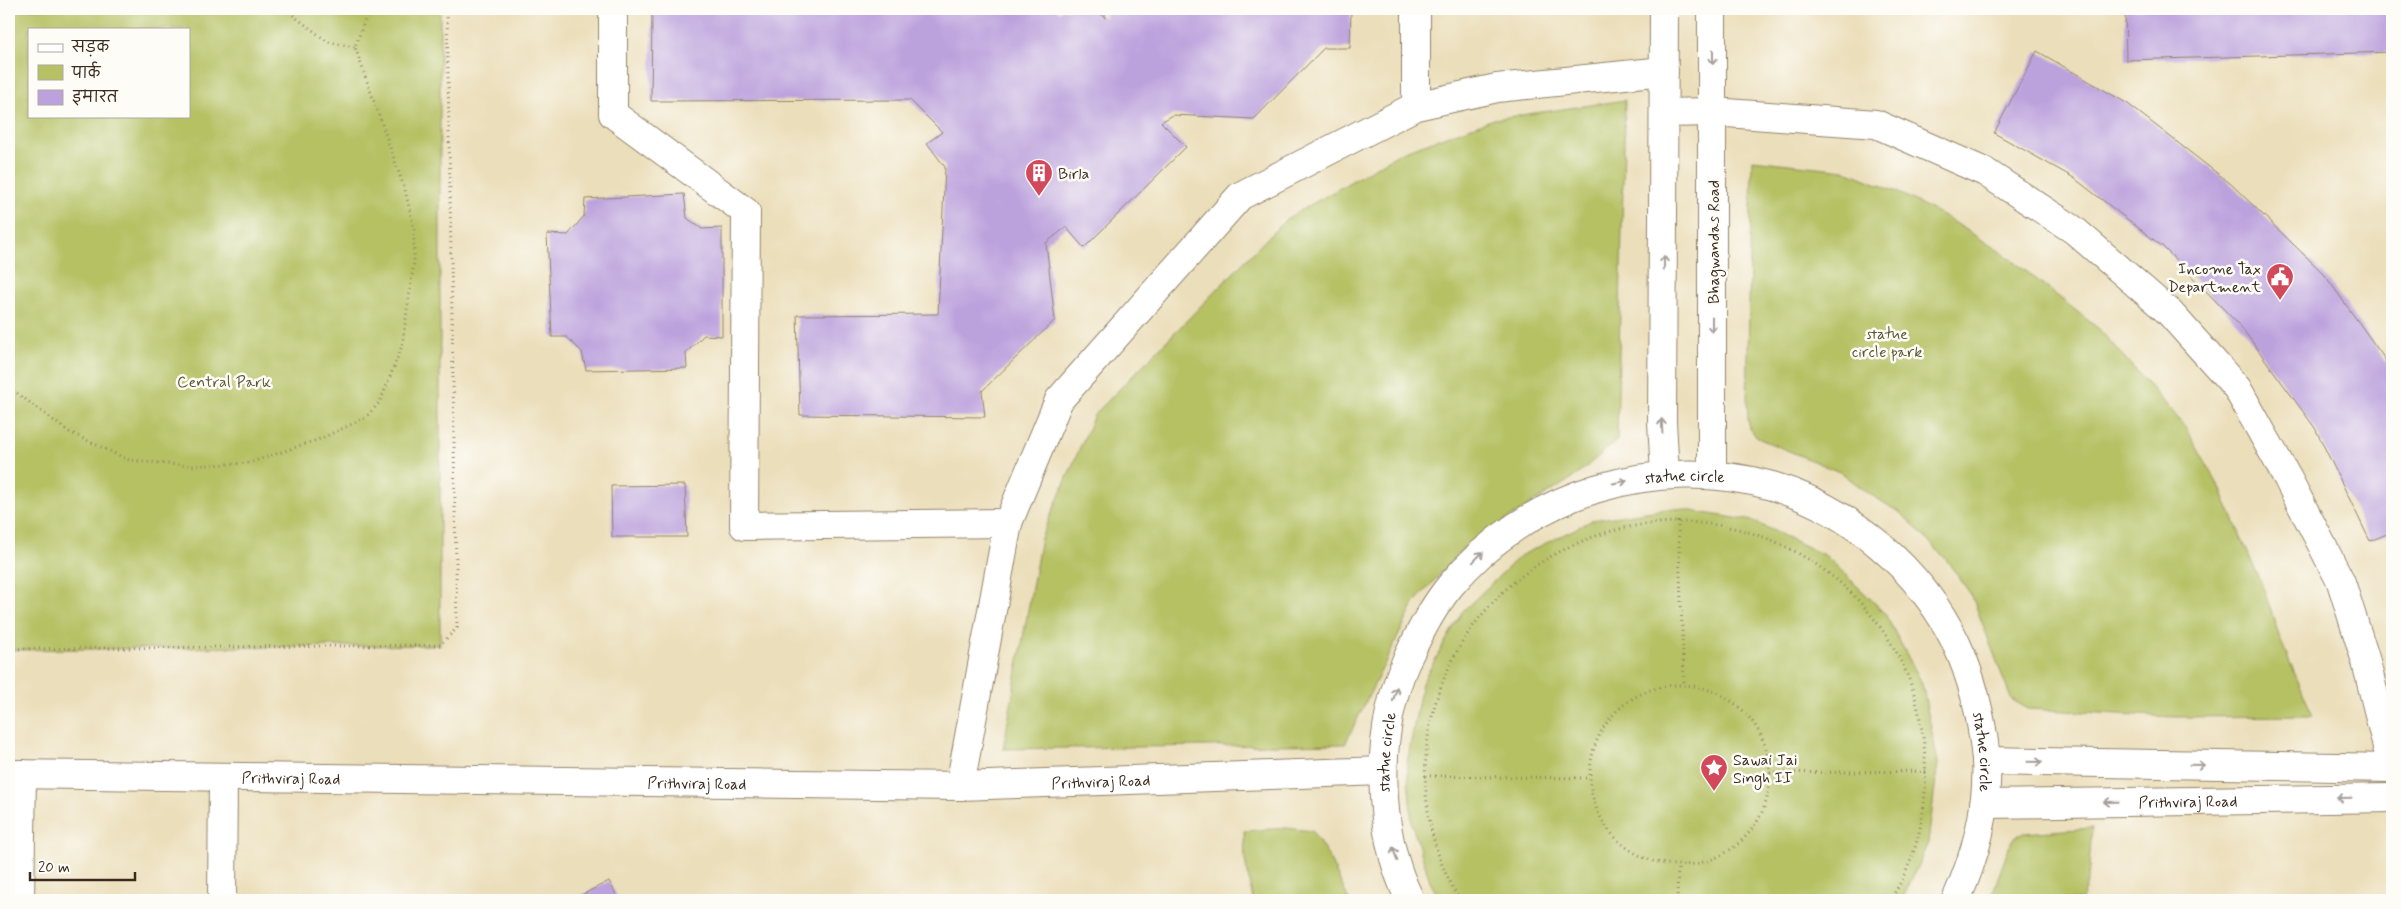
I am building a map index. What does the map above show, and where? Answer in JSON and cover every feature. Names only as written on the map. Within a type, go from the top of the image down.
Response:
[{"type":"street","points":[[613,9],[613,114],[746,212],[744,526],[1008,523]]},
{"type":"street","points":[[1416,9],[1416,106]]},
{"type":"street","points":[[1664,9],[1665,113],[1662,422],[1666,474]]},
{"type":"street","name":"Bhagwandas Road","points":[[1712,9],[1712,475]]},
{"type":"street","points":[[960,786],[1008,523],[1059,400],[1240,196],[1416,106],[1497,88],[1664,71]]},
{"type":"street","points":[[1665,113],[1713,112],[1876,124],[1985,172],[2074,230],[2169,312],[2237,388],[2288,479],[2341,582],[2366,658],[2392,767],[1986,761]]},
{"type":"street","name":"statue circle","points":[[1410,900],[1389,835],[1383,771],[1388,721],[1401,673],[1422,628],[1450,587],[1484,550],[1524,520],[1568,498],[1616,482],[1666,474],[1712,475],[1773,486],[1830,510],[1881,546],[1923,590],[1956,643],[1977,701],[1986,761],[1984,804],[1972,864],[1956,900]]},
{"type":"street","name":"Prithviraj Road","points":[[15,774],[960,786],[1383,771]]},
{"type":"street","points":[[15,774],[20,900]]},
{"type":"street","points":[[222,900],[223,777]]},
{"type":"street","name":"Prithviraj Road","points":[[1984,804],[2392,798]]},
{"type":"path","points":[[285,9],[328,42],[355,47]]},
{"type":"path","points":[[9,387],[69,432],[129,460],[190,466],[249,463],[320,439],[365,418],[380,402],[402,346],[414,262],[414,228],[405,190],[355,47],[369,9]]},
{"type":"path","points":[[9,649],[440,645],[457,628],[447,9]]},
{"type":"path","points":[[1678,521],[1684,683]]},
{"type":"path","points":[[1460,900],[1441,863],[1430,827],[1425,776],[1431,716],[1442,680],[1459,646],[1480,615],[1506,588],[1535,565],[1568,546],[1603,532],[1640,524],[1678,521],[1721,525],[1763,537],[1802,555],[1838,580],[1874,618],[1894,646],[1908,678],[1923,728],[1927,771],[1923,815],[1912,857],[1890,900]]},
{"type":"path","points":[[1684,683],[1711,690],[1730,700],[1747,714],[1760,732],[1765,745],[1770,773],[1769,792],[1764,809],[1756,825],[1744,839],[1730,851],[1713,859],[1696,864],[1678,866],[1658,863],[1640,857],[1609,832],[1599,816],[1592,798],[1589,778],[1592,753],[1602,729],[1618,709],[1639,694],[1664,686],[1684,683]]},
{"type":"path","points":[[1770,773],[1927,771]]},
{"type":"path","points":[[1425,776],[1589,778]]},
{"type":"path","points":[[1677,900],[1678,866]]},
{"type":"green space","name":"Central Park","points":[[9,9],[440,9],[440,645],[9,650]]},
{"type":"green space","points":[[1625,100],[1617,440],[1577,475],[1465,546],[1415,602],[1345,744],[1003,749],[1041,538],[1094,415],[1286,219],[1402,152],[1494,119]]},
{"type":"green space","name":"statue circle park","points":[[1752,160],[1844,170],[1897,192],[1946,217],[2007,256],[2099,329],[2184,425],[2220,488],[2266,595],[2280,639],[2313,716],[2174,717],[2028,709],[2011,699],[1972,596],[1945,558],[1902,514],[1868,493],[1842,473],[1760,439],[1749,429],[1747,404]]},
{"type":"green space","points":[[1673,508],[1753,521],[1826,556],[1884,612],[1922,683],[1938,763],[1928,843],[1902,900],[1441,900],[1431,884],[1412,825],[1407,763],[1422,683],[1462,612],[1520,556],[1593,520]]},
{"type":"green space","points":[[1286,828],[1312,831],[1328,856],[1349,900],[1253,900],[1245,860],[1244,831]]},
{"type":"green space","points":[[2092,828],[2088,880],[2081,900],[1990,900],[2009,847],[2015,837],[2024,833]]},
{"type":"building","name":"Birla","points":[[1056,9],[1059,12],[1063,9],[1095,9],[1105,18],[1105,9],[1351,9],[1350,48],[1324,48],[1254,119],[1173,115],[1161,122],[1186,147],[1084,248],[1066,227],[1046,243],[1055,320],[982,391],[985,417],[800,415],[797,315],[938,314],[945,167],[927,143],[942,132],[910,100],[651,101],[652,12]]},
{"type":"building","points":[[2125,9],[2392,9],[2392,52],[2126,60]]},
{"type":"building","name":"Income Tax Department","points":[[2037,51],[2128,104],[2231,184],[2324,274],[2392,369],[2392,532],[2370,541],[2315,428],[2242,328],[2163,247],[2074,178],[1994,133]]},
{"type":"building","points":[[684,194],[687,218],[702,229],[722,228],[722,336],[704,335],[686,353],[687,368],[586,370],[582,352],[567,337],[552,337],[547,234],[568,235],[584,216],[585,199]]},
{"type":"building","points":[[685,485],[687,537],[612,537],[611,486]]},
{"type":"building","points":[[609,881],[619,900],[572,900]]},
{"type":"place","name":"Birla","points":[[1039,197]]},
{"type":"place","name":"Income Tax Department","points":[[2280,301]]},
{"type":"place","name":"Sawai Jai Singh II","points":[[1714,792]]}]
